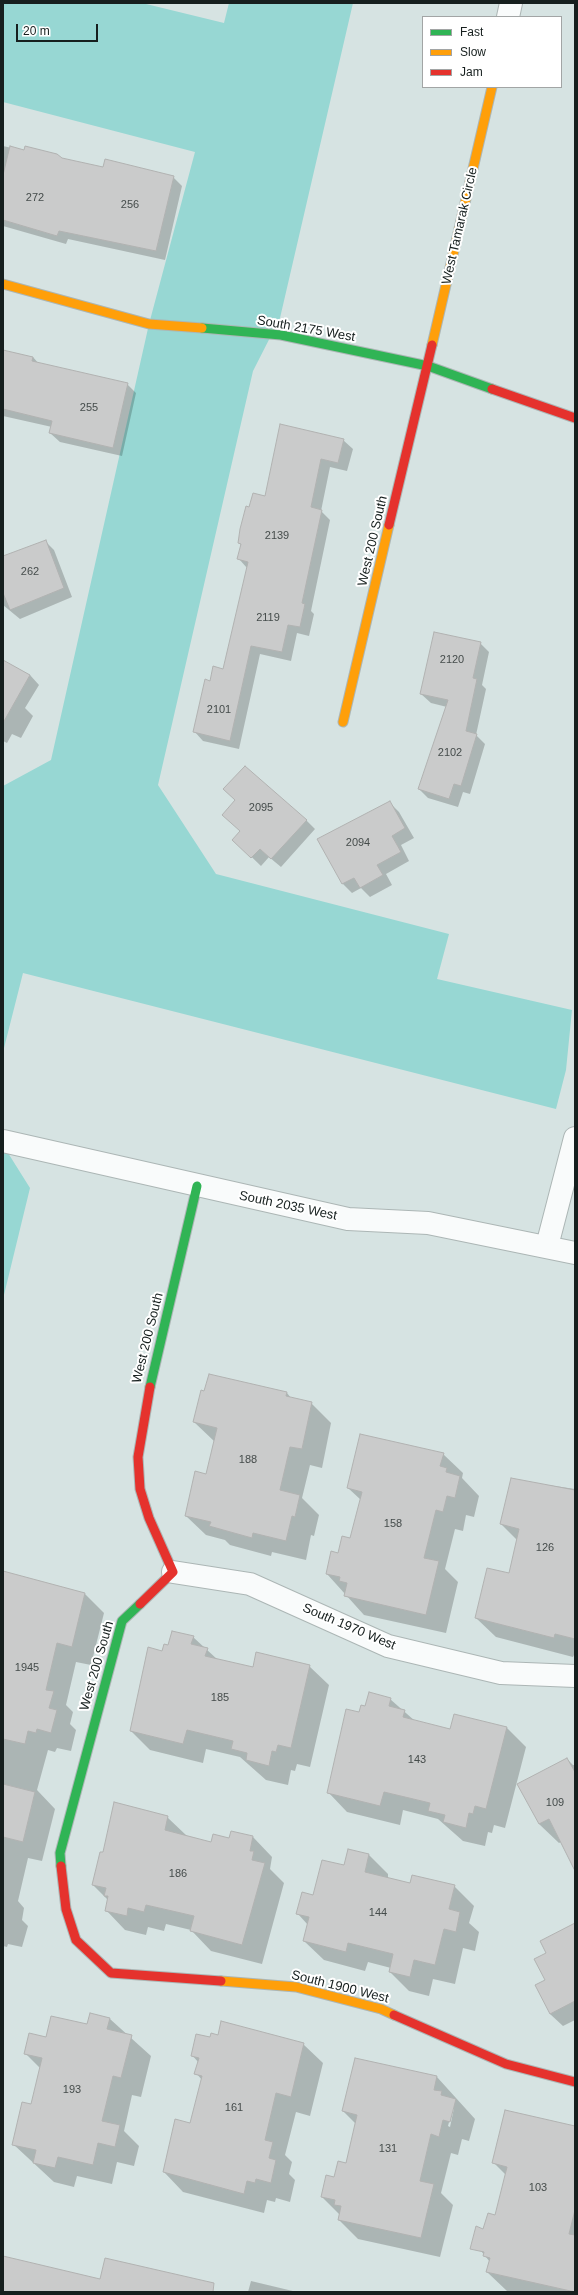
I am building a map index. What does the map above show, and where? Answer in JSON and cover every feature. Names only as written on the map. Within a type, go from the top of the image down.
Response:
[{"type":"street","points":[[508,16],[512,3]]},
{"type":"street","name":"West Tamarak Circle","points":[[428,366],[492,88]]},
{"type":"street","name":"South 2175 West","points":[[3,284],[150,324],[281,335],[428,366],[575,418]]},
{"type":"street","name":"West 200 South","points":[[343,722],[428,366]]},
{"type":"street","points":[[547,1246],[575,1138]]},
{"type":"street","name":"South 2035 West","points":[[3,1141],[348,1220],[428,1223],[575,1252]]},
{"type":"street","name":"West 200 South","points":[[76,1940],[66,1909],[60,1853],[73,1803],[122,1621],[173,1572],[149,1518],[140,1489],[138,1457],[146,1403],[196,1186]]},
{"type":"street","name":"South 1970 West","points":[[173,1572],[250,1584],[388,1646],[501,1674],[575,1676]]},
{"type":"street","name":"South 1900 West","points":[[76,1940],[111,1973],[296,1988],[382,2009],[506,2064],[575,2082]]},
{"type":"shaded area","points":[[3,3],[142,3],[224,23],[229,3],[353,3],[280,318],[253,371],[158,785],[216,874],[449,934],[437,979],[572,1010],[566,1070],[556,1109],[23,973],[3,1052],[3,786],[51,760],[149,324],[195,152],[3,102]]},
{"type":"shaded area","points":[[3,1145],[30,1188],[3,1299]]},
{"type":"building","points":[[10,146],[24,150],[25,146],[57,154],[62,158],[103,167],[105,159],[174,176],[156,251],[59,231],[57,236],[3,220],[3,175]]},
{"type":"building","points":[[3,350],[33,357],[32,361],[128,383],[113,448],[49,433],[52,421],[3,409]]},
{"type":"building","points":[[280,424],[344,439],[338,463],[321,459],[311,507],[322,510],[302,603],[305,604],[300,627],[288,625],[282,652],[251,646],[230,741],[193,732],[205,679],[210,681],[213,666],[223,669],[248,562],[237,559],[241,544],[238,543],[240,529],[246,506],[249,507],[253,493],[265,496]]},
{"type":"building","points":[[46,540],[64,588],[10,610],[3,593],[3,556]]},
{"type":"building","points":[[434,632],[481,642],[473,678],[477,679],[466,731],[477,734],[461,786],[454,784],[449,799],[418,789],[448,700],[420,694]]},
{"type":"building","points":[[3,660],[30,675],[3,723]]},
{"type":"building","points":[[245,766],[307,820],[271,859],[260,849],[251,858],[232,840],[240,831],[222,815],[235,800],[223,789]]},
{"type":"building","points":[[390,801],[405,828],[392,836],[401,852],[377,865],[383,875],[360,888],[354,878],[342,884],[317,839]]},
{"type":"building","points":[[209,1374],[287,1392],[286,1396],[312,1402],[302,1449],[290,1447],[280,1490],[300,1495],[295,1517],[292,1516],[286,1541],[253,1533],[252,1538],[209,1526],[211,1522],[185,1516],[195,1471],[206,1474],[217,1428],[193,1422],[201,1390],[204,1391]]},
{"type":"building","points":[[360,1434],[444,1453],[440,1466],[447,1468],[446,1472],[460,1476],[455,1498],[447,1496],[443,1512],[436,1510],[424,1558],[439,1561],[426,1615],[344,1596],[347,1583],[339,1581],[340,1577],[326,1574],[331,1551],[338,1553],[342,1536],[350,1538],[362,1492],[347,1488]]},
{"type":"building","points":[[511,1478],[575,1490],[575,1639],[555,1634],[554,1638],[475,1618],[487,1568],[509,1573],[519,1529],[500,1524]]},
{"type":"building","points":[[3,1571],[85,1593],[72,1647],[57,1643],[46,1690],[54,1691],[49,1708],[57,1710],[51,1733],[37,1729],[36,1733],[28,1731],[25,1744],[3,1739]]},
{"type":"building","points":[[172,1631],[194,1636],[191,1644],[208,1648],[205,1656],[253,1667],[256,1652],[310,1665],[291,1748],[278,1745],[276,1752],[272,1751],[269,1766],[246,1760],[247,1753],[231,1749],[233,1741],[187,1730],[183,1744],[130,1731],[148,1647],[162,1651],[164,1644],[168,1645]]},
{"type":"building","points":[[369,1692],[391,1698],[389,1706],[405,1710],[403,1717],[450,1729],[454,1714],[507,1727],[486,1809],[475,1806],[473,1814],[469,1813],[466,1828],[443,1822],[445,1815],[428,1811],[430,1803],[384,1792],[380,1806],[327,1793],[346,1709],[359,1712],[361,1705],[365,1706]]},
{"type":"building","points":[[567,1758],[575,1772],[575,1871],[549,1819],[539,1824],[517,1784]]},
{"type":"building","points":[[3,1784],[35,1792],[23,1842],[3,1837]]},
{"type":"building","points":[[114,1802],[168,1816],[165,1830],[211,1842],[213,1834],[229,1838],[231,1831],[253,1836],[250,1851],[254,1851],[252,1860],[265,1863],[242,1945],[190,1931],[194,1916],[146,1905],[144,1912],[128,1908],[127,1916],[105,1911],[108,1896],[104,1896],[106,1888],[92,1885],[100,1852],[103,1852]]},
{"type":"building","points":[[348,1849],[369,1854],[365,1872],[410,1883],[412,1875],[455,1885],[449,1909],[460,1912],[456,1932],[444,1929],[435,1965],[414,1960],[410,1977],[389,1972],[393,1954],[348,1943],[346,1952],[303,1941],[309,1917],[296,1914],[302,1892],[313,1895],[322,1860],[344,1865]]},
{"type":"building","points":[[575,1923],[575,2001],[550,2014],[535,1985],[545,1980],[534,1959],[546,1953],[540,1941]]},
{"type":"building","points":[[90,2013],[110,2018],[107,2029],[132,2035],[121,2078],[113,2076],[102,2121],[120,2125],[115,2147],[98,2143],[93,2165],[58,2157],[55,2168],[33,2163],[36,2150],[12,2145],[22,2102],[31,2104],[42,2058],[24,2054],[29,2033],[46,2037],[51,2016],[87,2024]]},
{"type":"building","points":[[221,2021],[304,2043],[291,2097],[276,2093],[265,2140],[273,2142],[269,2158],[276,2160],[271,2183],[256,2179],[255,2183],[247,2181],[244,2194],[163,2172],[175,2119],[190,2123],[202,2076],[194,2074],[199,2058],[191,2056],[196,2034],[210,2037],[211,2033],[218,2035]]},
{"type":"building","points":[[355,2058],[437,2076],[434,2090],[442,2091],[441,2095],[456,2099],[450,2122],[443,2120],[439,2137],[431,2134],[420,2181],[434,2184],[421,2238],[338,2220],[341,2206],[334,2205],[335,2200],[321,2197],[326,2175],[334,2177],[338,2161],[346,2163],[357,2115],[342,2111]]},
{"type":"building","points":[[505,2110],[575,2126],[575,2210],[569,2234],[575,2235],[575,2292],[486,2272],[490,2258],[483,2256],[484,2252],[470,2249],[476,2226],[483,2229],[488,2213],[495,2215],[507,2167],[492,2163]]},
{"type":"building","points":[[3,2256],[100,2279],[105,2258],[214,2283],[213,2292],[3,2292]]},
{"type":"traffic: fast","points":[[202,328],[281,335],[428,366],[492,389]]},
{"type":"traffic: fast","points":[[150,1387],[197,1186]]},
{"type":"traffic: fast","points":[[61,1866],[60,1853],[122,1621],[140,1604]]},
{"type":"traffic: slow","points":[[432,345],[492,88]]},
{"type":"traffic: slow","points":[[3,284],[149,324],[202,328]]},
{"type":"traffic: slow","points":[[343,722],[389,525]]},
{"type":"traffic: slow","points":[[221,1981],[296,1987],[381,2009],[394,2015]]},
{"type":"traffic: jam","points":[[389,525],[432,345]]},
{"type":"traffic: jam","points":[[492,389],[575,418]]},
{"type":"traffic: jam","points":[[140,1604],[173,1572],[149,1518],[140,1489],[138,1457],[150,1387]]},
{"type":"traffic: jam","points":[[61,1866],[66,1909],[76,1940],[111,1973],[221,1981]]},
{"type":"traffic: jam","points":[[394,2015],[506,2064],[575,2082]]}]
